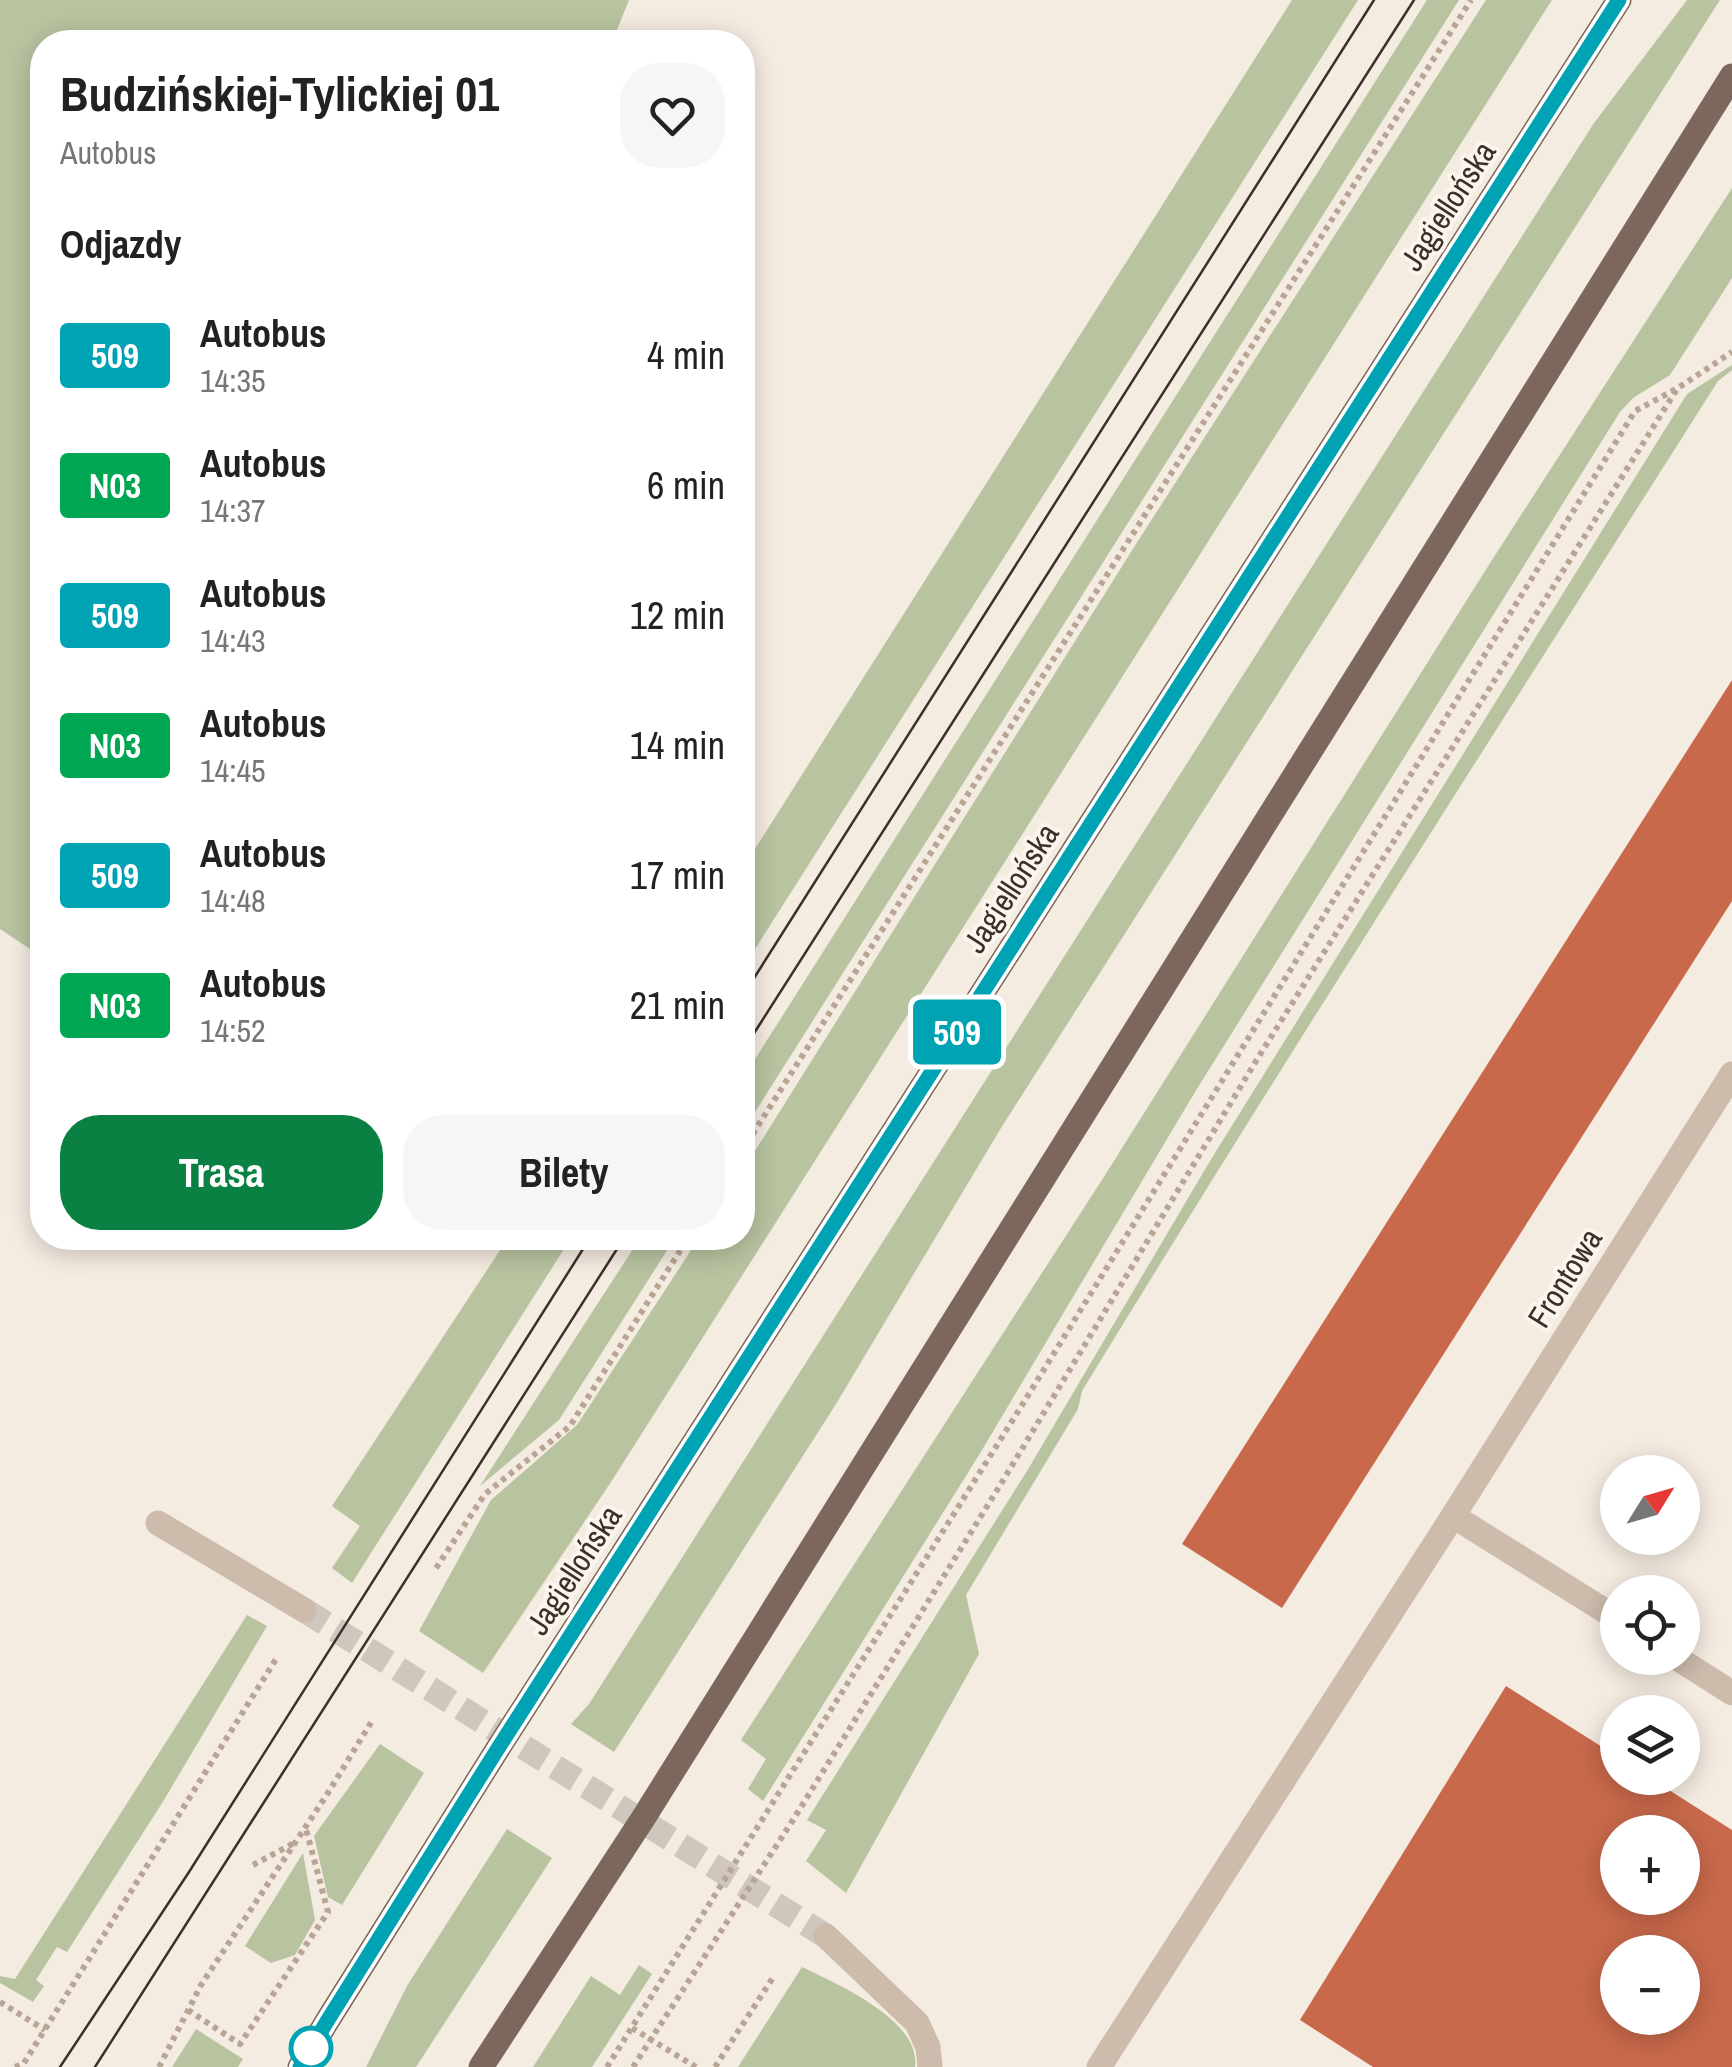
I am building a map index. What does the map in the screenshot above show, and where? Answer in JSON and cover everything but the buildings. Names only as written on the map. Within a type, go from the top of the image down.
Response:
[{"type":"main road","name":"Jagiellońska","points":[[300,2067],[497,1750],[1619,0]]},
{"type":"main road","points":[[480,2067],[644,1818],[1732,76]]},
{"type":"lane","name":"Frontowa","points":[[1099,2067],[1454,1516],[1732,1074]]},
{"type":"lane","points":[[1454,1516],[1600,1609]]},
{"type":"lane","points":[[158,1522],[304,1610]]},
{"type":"lane","points":[[1700,1673],[1732,1693]]},
{"type":"lane","points":[[826,1936],[917,2023],[928,2048],[930,2067]]},
{"type":"path","points":[[755,1131],[1471,0]]},
{"type":"path","points":[[607,2067],[1019,1410],[1635,410],[1678,388],[1732,352]]},
{"type":"path","points":[[634,2067],[793,1820],[1267,1044],[1678,388]]},
{"type":"path","points":[[436,1568],[485,1494],[570,1426],[680,1250]]},
{"type":"path","points":[[15,2067],[24,2064],[276,1659]]},
{"type":"path","points":[[159,2067],[200,1985],[306,1828],[372,1721]]},
{"type":"path","points":[[188,2010],[240,2044],[328,1912],[306,1828]]},
{"type":"path","points":[[253,1864],[295,1843]]},
{"type":"path","points":[[715,2067],[774,1976]]},
{"type":"path","points":[[0,2002],[45,2030]]},
{"type":"path","points":[[632,2028],[696,2067]]},
{"type":"green space","points":[[0,0],[629,0],[617,30],[30,30],[30,949],[0,929]]},
{"type":"green space","points":[[1292,0],[1358,0],[755,949],[755,849]]},
{"type":"green space","points":[[1427,0],[1459,0],[755,1112],[755,1059]]},
{"type":"green space","points":[[1486,0],[1552,0],[611,1482],[483,1673],[419,1631],[491,1500],[577,1425],[691,1250],[755,1250],[755,1151],[1136,544]]},
{"type":"green space","points":[[1687,0],[1720,0],[1001,1128],[836,1404],[614,1752],[571,1724],[589,1704],[1594,123]]},
{"type":"green space","points":[[1732,188],[1732,278],[1670,375],[1633,398],[1620,412],[1195,1092],[979,1455],[763,1801],[748,1789],[766,1759],[741,1740]]},
{"type":"green space","points":[[1732,365],[1732,370],[1718,381],[1398,885],[1082,1391],[1078,1409],[966,1595],[979,1654],[846,1893],[806,1861],[826,1830],[807,1820],[1027,1471],[1210,1161],[1687,394]]},
{"type":"green space","points":[[500,1250],[563,1250],[352,1583],[332,1568],[360,1526],[332,1506]]},
{"type":"green space","points":[[632,1250],[667,1250],[559,1420],[480,1486]]},
{"type":"green space","points":[[247,1615],[267,1626],[164,1800],[67,1952],[57,1947],[36,1980],[44,1986],[33,2002],[0,1983],[0,1976],[15,1979]]},
{"type":"green space","points":[[380,1744],[424,1773],[342,1905],[328,1897],[314,1836]]},
{"type":"green space","points":[[507,1829],[552,1858],[416,2067],[366,2067],[407,1986]]},
{"type":"green space","points":[[303,1853],[315,1920],[295,1955],[271,1963],[245,1946]]},
{"type":"green space","points":[[639,1965],[652,1974],[592,2067],[533,2067],[591,1976],[620,1995]]},
{"type":"green space","points":[[802,1967],[855,1994],[891,2019],[913,2050],[915,2067],[738,2067]]},
{"type":"green space","points":[[196,2029],[243,2059],[238,2067],[172,2067]]},
{"type":"tunnel","points":[[304,1610],[826,1936]]},
{"type":"tram line","points":[[755,976],[1374,0]]},
{"type":"tram line","points":[[755,1032],[1414,0]]},
{"type":"tram line","points":[[60,2067],[189,1872],[582,1250]]},
{"type":"tram line","points":[[95,2067],[616,1250]]},
{"type":"bus line","name":"509","points":[[300,2067],[497,1750],[1619,0]]}]
